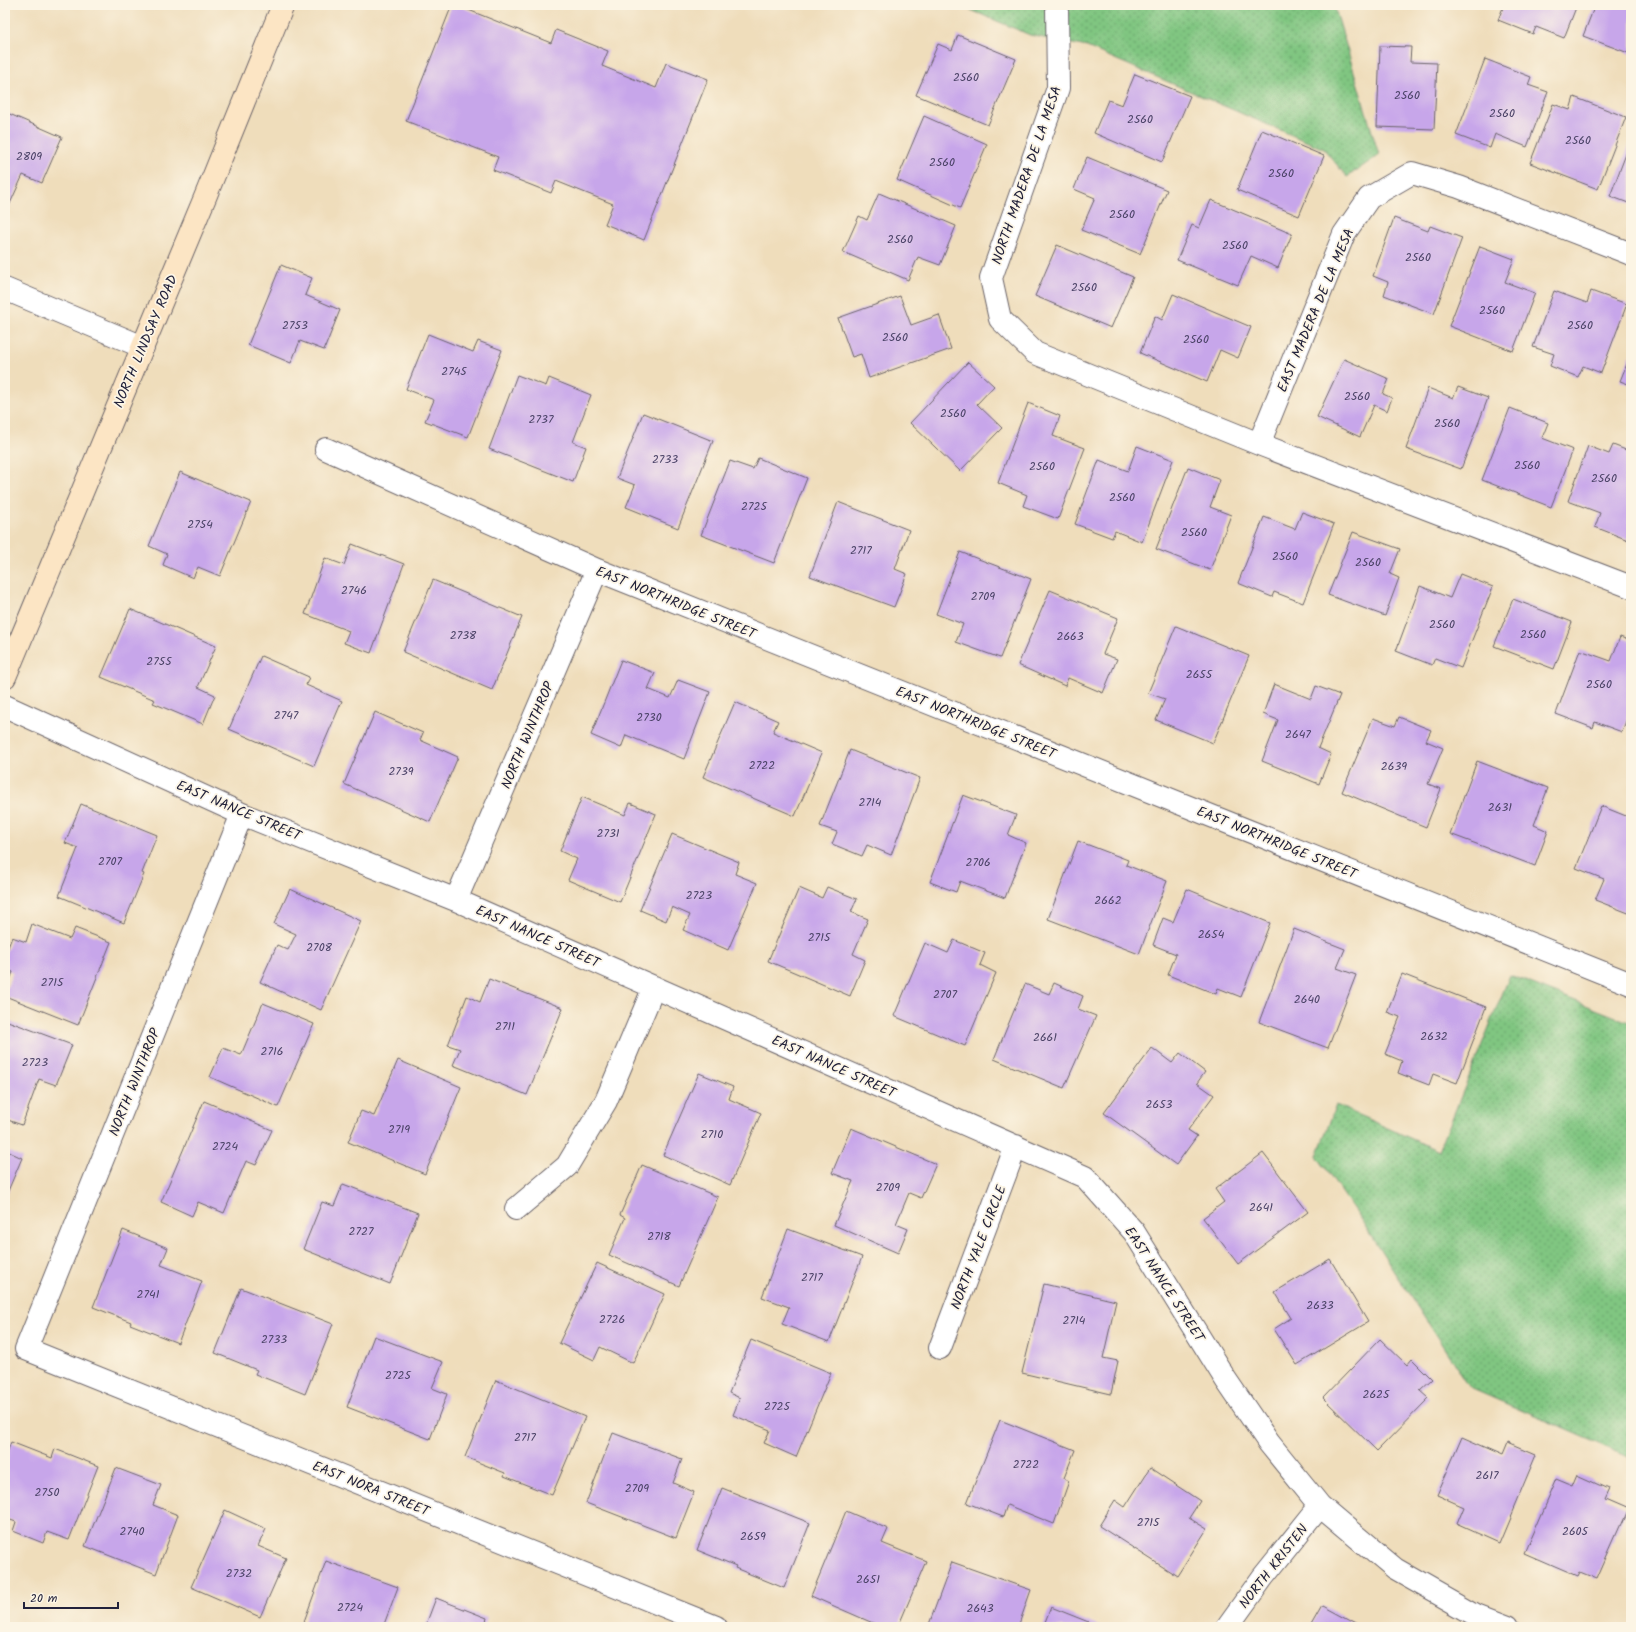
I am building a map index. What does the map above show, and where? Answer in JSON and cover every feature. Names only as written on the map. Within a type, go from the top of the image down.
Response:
[{"type":"main road","name":"NORTH LINDSAY ROAD","points":[[5,676],[206,195],[283,5]]},
{"type":"street","name":"NORTH MADERA DE LA MESA","points":[[1057,5],[1058,88],[991,278],[1000,319],[1034,353],[1259,444]]},
{"type":"street","name":"EAST MADERA DE LA MESA","points":[[1259,444],[1344,234],[1369,198],[1412,173],[1459,187],[1631,254]]},
{"type":"street","points":[[5,289],[143,347]]},
{"type":"street","points":[[1259,444],[1631,587]]},
{"type":"street","name":"EAST NORTHRIDGE STREET","points":[[326,449],[597,570],[1631,984]]},
{"type":"street","name":"NORTH WINTHROP","points":[[456,900],[597,570]]},
{"type":"street","name":"EAST NANCE STREET","points":[[5,706],[242,814],[456,900],[1085,1177],[1134,1232],[1226,1380],[1269,1443],[1320,1506],[1395,1569],[1476,1615],[1507,1627]]},
{"type":"street","name":"NORTH WINTHROP","points":[[26,1350],[242,814]]},
{"type":"street","points":[[516,1209],[567,1166],[606,1101],[654,987]]},
{"type":"street","name":"NORTH YALE CIRCLE","points":[[940,1348],[1016,1146]]},
{"type":"street","name":"EAST NORA STREET","points":[[26,1350],[716,1627]]},
{"type":"street","name":"NORTH KRISTEN","points":[[1227,1627],[1263,1577],[1320,1506]]},
{"type":"green space","points":[[959,5],[1334,5],[1379,155],[1347,177],[1324,149],[1087,47],[1030,35]]},
{"type":"green space","points":[[1510,975],[1631,1023],[1631,1458],[1470,1388],[1363,1223],[1317,1156],[1336,1105],[1439,1151]]},
{"type":"building","points":[[452,5],[456,5],[551,43],[556,30],[608,51],[602,66],[656,88],[666,63],[708,79],[644,240],[605,224],[613,204],[556,181],[551,193],[493,170],[498,157],[406,121]]},
{"type":"building","points":[[1504,5],[1577,5],[1564,38],[1536,27],[1533,34],[1498,20]]},
{"type":"building","points":[[1595,5],[1631,5],[1631,54],[1583,36]]},
{"type":"building","points":[[958,35],[1016,59],[988,125],[916,95],[938,44],[952,50]]},
{"type":"building","points":[[1380,46],[1411,47],[1410,62],[1437,63],[1434,129],[1377,127]]},
{"type":"building","points":[[1485,59],[1531,77],[1528,85],[1548,92],[1527,147],[1495,134],[1490,148],[1456,135]]},
{"type":"building","points":[[1135,74],[1190,96],[1162,162],[1094,133],[1108,100],[1122,105]]},
{"type":"building","points":[[1574,97],[1626,117],[1598,189],[1530,163],[1553,104],[1570,110]]},
{"type":"building","points":[[5,112],[62,137],[42,183],[23,175],[8,208],[5,206]]},
{"type":"building","points":[[924,116],[987,144],[960,208],[897,180]]},
{"type":"building","points":[[1262,130],[1324,156],[1299,216],[1237,190]]},
{"type":"building","points":[[1631,141],[1631,204],[1610,196]]},
{"type":"building","points":[[1087,157],[1167,190],[1140,254],[1081,230],[1095,198],[1074,189]]},
{"type":"building","points":[[879,193],[956,226],[940,265],[918,257],[908,280],[843,252],[859,216],[867,220]]},
{"type":"building","points":[[1211,200],[1292,234],[1278,268],[1251,256],[1238,285],[1177,260],[1192,225],[1199,228]]},
{"type":"building","points":[[1394,218],[1428,231],[1430,226],[1462,238],[1434,314],[1384,295],[1388,282],[1373,276]]},
{"type":"building","points":[[1057,245],[1133,277],[1111,328],[1035,296]]},
{"type":"building","points":[[1480,246],[1514,259],[1505,282],[1535,293],[1513,351],[1449,326]]},
{"type":"building","points":[[281,265],[312,278],[305,295],[340,310],[324,350],[300,341],[291,363],[248,345]]},
{"type":"building","points":[[1554,291],[1587,303],[1591,291],[1627,304],[1601,373],[1583,366],[1578,377],[1550,366],[1554,354],[1533,347]]},
{"type":"building","points":[[1173,294],[1251,327],[1238,358],[1220,350],[1207,382],[1140,353],[1155,316],[1162,320]]},
{"type":"building","points":[[900,296],[911,325],[939,315],[951,349],[869,378],[861,354],[852,357],[838,318]]},
{"type":"building","points":[[428,334],[473,352],[478,341],[502,350],[468,437],[425,421],[434,400],[406,389]]},
{"type":"building","points":[[1631,354],[1631,385],[1620,381]]},
{"type":"building","points":[[1344,359],[1389,379],[1383,394],[1392,398],[1387,411],[1374,405],[1360,437],[1317,417]]},
{"type":"building","points":[[968,362],[994,386],[977,404],[1002,428],[960,471],[910,423]]},
{"type":"building","points":[[517,375],[546,386],[549,378],[591,395],[573,442],[586,447],[573,482],[489,449]]},
{"type":"building","points":[[1458,387],[1488,398],[1461,469],[1406,449],[1428,388],[1453,398]]},
{"type":"building","points":[[1028,403],[1060,416],[1053,436],[1085,448],[1058,519],[1023,506],[1027,495],[998,483]]},
{"type":"building","points":[[1510,408],[1548,423],[1542,438],[1573,450],[1551,507],[1482,480]]},
{"type":"building","points":[[643,413],[713,441],[678,528],[626,507],[635,485],[617,478]]},
{"type":"building","points":[[1613,445],[1631,452],[1631,531],[1628,540],[1595,527],[1600,513],[1568,501],[1588,446],[1609,454]]},
{"type":"building","points":[[1137,446],[1173,460],[1142,542],[1115,531],[1112,538],[1075,524],[1099,460],[1128,471]]},
{"type":"building","points":[[758,458],[807,478],[774,563],[701,535],[730,461],[753,469]]},
{"type":"building","points":[[1188,467],[1220,480],[1210,507],[1231,515],[1210,570],[1156,549]]},
{"type":"building","points":[[180,472],[251,502],[220,576],[198,567],[193,578],[163,565],[167,554],[149,546]]},
{"type":"building","points":[[838,502],[909,530],[895,569],[907,574],[894,607],[810,576]]},
{"type":"building","points":[[1302,512],[1334,524],[1303,603],[1274,592],[1272,597],[1238,583],[1264,517],[1295,529]]},
{"type":"building","points":[[1353,532],[1400,549],[1390,574],[1399,578],[1385,616],[1328,595]]},
{"type":"building","points":[[352,544],[404,564],[371,653],[344,643],[349,631],[305,614],[325,558],[344,565]]},
{"type":"building","points":[[960,552],[1031,579],[1000,658],[956,642],[963,624],[936,614]]},
{"type":"building","points":[[1460,574],[1493,587],[1461,668],[1435,658],[1432,665],[1396,651],[1420,586],[1450,598]]},
{"type":"building","points":[[433,580],[522,617],[492,690],[403,652]]},
{"type":"building","points":[[1050,590],[1118,618],[1103,654],[1117,659],[1103,693],[1068,678],[1065,686],[1018,665]]},
{"type":"building","points":[[1513,599],[1572,622],[1554,669],[1494,646]]},
{"type":"building","points":[[130,609],[216,646],[198,687],[215,695],[203,724],[153,703],[155,700],[101,677]]},
{"type":"building","points":[[1176,626],[1249,656],[1213,743],[1156,720],[1165,699],[1148,693]]},
{"type":"building","points":[[1620,637],[1631,641],[1631,707],[1622,732],[1595,722],[1593,728],[1556,714],[1580,650],[1611,661]]},
{"type":"building","points":[[261,656],[309,677],[306,685],[342,701],[314,766],[229,729]]},
{"type":"building","points":[[621,660],[655,673],[648,689],[670,698],[678,680],[710,692],[684,759],[626,735],[621,748],[591,735]]},
{"type":"building","points":[[1274,684],[1311,699],[1316,686],[1340,695],[1318,748],[1331,754],[1319,784],[1262,761],[1278,720],[1263,714]]},
{"type":"building","points":[[735,702],[778,721],[773,732],[822,753],[795,816],[703,777]]},
{"type":"building","points":[[375,712],[423,733],[420,740],[458,757],[430,822],[344,784]]},
{"type":"building","points":[[1399,717],[1431,730],[1426,741],[1443,748],[1428,784],[1441,789],[1426,827],[1342,792],[1373,718],[1395,726]]},
{"type":"building","points":[[850,750],[920,778],[891,855],[867,845],[862,856],[832,844],[837,832],[820,826]]},
{"type":"building","points":[[1477,761],[1548,788],[1534,825],[1548,831],[1535,866],[1450,834]]},
{"type":"building","points":[[963,795],[1016,815],[1008,835],[1026,843],[1005,898],[960,881],[956,892],[930,882]]},
{"type":"building","points":[[582,797],[625,815],[630,803],[656,814],[620,902],[568,880],[577,859],[560,851]]},
{"type":"building","points":[[81,804],[157,835],[142,873],[144,874],[124,923],[59,896],[78,848],[65,843]]},
{"type":"building","points":[[1601,806],[1631,818],[1631,914],[1595,900],[1604,879],[1576,868]]},
{"type":"building","points":[[672,834],[739,862],[735,874],[757,883],[728,950],[683,930],[690,915],[672,907],[666,921],[640,910]]},
{"type":"building","points":[[1078,841],[1128,860],[1126,865],[1167,881],[1139,954],[1048,919]]},
{"type":"building","points":[[827,887],[857,899],[851,912],[868,919],[853,954],[865,960],[850,996],[768,961],[799,888],[822,898]]},
{"type":"building","points":[[290,889],[361,921],[321,1010],[260,982],[277,945],[288,950],[296,934],[274,924]]},
{"type":"building","points":[[1187,889],[1270,923],[1241,997],[1218,988],[1216,994],[1168,975],[1176,954],[1153,945],[1163,918],[1173,922]]},
{"type":"building","points":[[32,924],[70,939],[75,928],[111,942],[78,1025],[5,996],[5,992],[13,972],[5,969],[5,955],[12,937],[26,942]]},
{"type":"building","points":[[1294,929],[1345,949],[1337,968],[1356,975],[1328,1048],[1259,1022]]},
{"type":"building","points":[[954,940],[985,953],[980,965],[996,973],[965,1046],[894,1016],[925,943],[948,953]]},
{"type":"building","points":[[1402,974],[1486,1007],[1457,1083],[1433,1074],[1429,1085],[1398,1073],[1402,1061],[1385,1054],[1400,1017],[1387,1012]]},
{"type":"building","points":[[489,979],[563,1008],[527,1095],[453,1065],[460,1049],[448,1045],[467,996],[480,1002]]},
{"type":"building","points":[[1054,983],[1083,996],[1078,1009],[1096,1016],[1064,1088],[994,1059],[1025,984],[1049,994]]},
{"type":"building","points":[[263,1003],[314,1024],[278,1107],[210,1077],[223,1048],[241,1055]]},
{"type":"building","points":[[5,1020],[72,1045],[56,1085],[39,1079],[22,1125],[5,1119]]},
{"type":"building","points":[[1152,1048],[1172,1063],[1180,1053],[1205,1072],[1197,1083],[1214,1095],[1188,1130],[1197,1136],[1176,1165],[1104,1113]]},
{"type":"building","points":[[398,1060],[461,1087],[425,1174],[348,1142],[361,1111],[374,1116]]},
{"type":"building","points":[[699,1073],[733,1087],[729,1099],[761,1113],[730,1185],[663,1155]]},
{"type":"building","points":[[204,1101],[272,1130],[256,1165],[246,1161],[224,1213],[198,1202],[192,1216],[161,1202]]},
{"type":"building","points":[[851,1128],[936,1164],[921,1198],[909,1193],[896,1224],[908,1229],[898,1253],[834,1225],[853,1181],[832,1173]]},
{"type":"building","points":[[5,1150],[22,1158],[5,1198]]},
{"type":"building","points":[[1263,1153],[1308,1212],[1238,1264],[1203,1218],[1224,1202],[1215,1189]]},
{"type":"building","points":[[642,1165],[718,1197],[679,1286],[609,1255],[625,1218],[620,1215]]},
{"type":"building","points":[[343,1184],[418,1213],[390,1284],[303,1249],[322,1202],[334,1206]]},
{"type":"building","points":[[788,1229],[862,1257],[829,1342],[782,1324],[789,1307],[762,1297]]},
{"type":"building","points":[[123,1230],[168,1248],[161,1265],[202,1281],[178,1343],[130,1324],[131,1322],[93,1307]]},
{"type":"building","points":[[1330,1259],[1368,1322],[1297,1365],[1274,1329],[1291,1318],[1275,1292]]},
{"type":"building","points":[[597,1263],[665,1294],[633,1363],[600,1347],[594,1360],[559,1343]]},
{"type":"building","points":[[1044,1284],[1116,1301],[1103,1358],[1118,1361],[1111,1394],[1022,1373]]},
{"type":"building","points":[[241,1288],[333,1324],[305,1394],[255,1374],[257,1370],[215,1353]]},
{"type":"building","points":[[374,1336],[443,1362],[432,1388],[447,1394],[430,1439],[347,1407]]},
{"type":"building","points":[[1380,1339],[1407,1365],[1412,1359],[1432,1379],[1420,1390],[1429,1398],[1377,1451],[1323,1398]]},
{"type":"building","points":[[751,1340],[831,1373],[796,1457],[764,1443],[770,1430],[733,1415],[740,1398],[729,1393]]},
{"type":"building","points":[[496,1380],[585,1417],[552,1495],[504,1476],[505,1473],[465,1457]]},
{"type":"building","points":[[1000,1420],[1075,1450],[1064,1478],[1069,1481],[1054,1524],[1007,1505],[1003,1517],[967,1503]]},
{"type":"building","points":[[613,1433],[682,1459],[673,1483],[694,1492],[676,1538],[586,1503]]},
{"type":"building","points":[[1462,1437],[1503,1455],[1508,1443],[1536,1455],[1499,1543],[1457,1524],[1464,1507],[1437,1495]]},
{"type":"building","points":[[11,1442],[52,1458],[55,1449],[98,1466],[69,1540],[47,1532],[43,1543],[13,1531],[16,1522],[5,1518],[5,1458]]},
{"type":"building","points":[[116,1468],[161,1485],[153,1505],[178,1515],[156,1574],[85,1546]]},
{"type":"building","points":[[1150,1468],[1200,1501],[1189,1518],[1207,1529],[1177,1576],[1099,1526],[1115,1500],[1125,1507]]},
{"type":"building","points":[[1578,1474],[1609,1488],[1604,1499],[1627,1509],[1596,1579],[1579,1572],[1577,1576],[1524,1553],[1556,1479],[1573,1486]]},
{"type":"building","points":[[722,1488],[810,1523],[784,1588],[735,1568],[736,1566],[697,1550]]},
{"type":"building","points":[[225,1510],[266,1529],[258,1546],[286,1558],[260,1617],[191,1587]]},
{"type":"building","points":[[846,1511],[888,1529],[882,1543],[926,1561],[898,1627],[882,1627],[811,1596]]},
{"type":"building","points":[[326,1561],[398,1587],[383,1627],[302,1627]]},
{"type":"building","points":[[952,1562],[1031,1590],[1018,1627],[928,1627]]},
{"type":"building","points":[[436,1598],[487,1618],[484,1627],[425,1627]]},
{"type":"building","points":[[1322,1606],[1361,1627],[1310,1627]]},
{"type":"building","points":[[1051,1607],[1101,1627],[1043,1627]]}]
